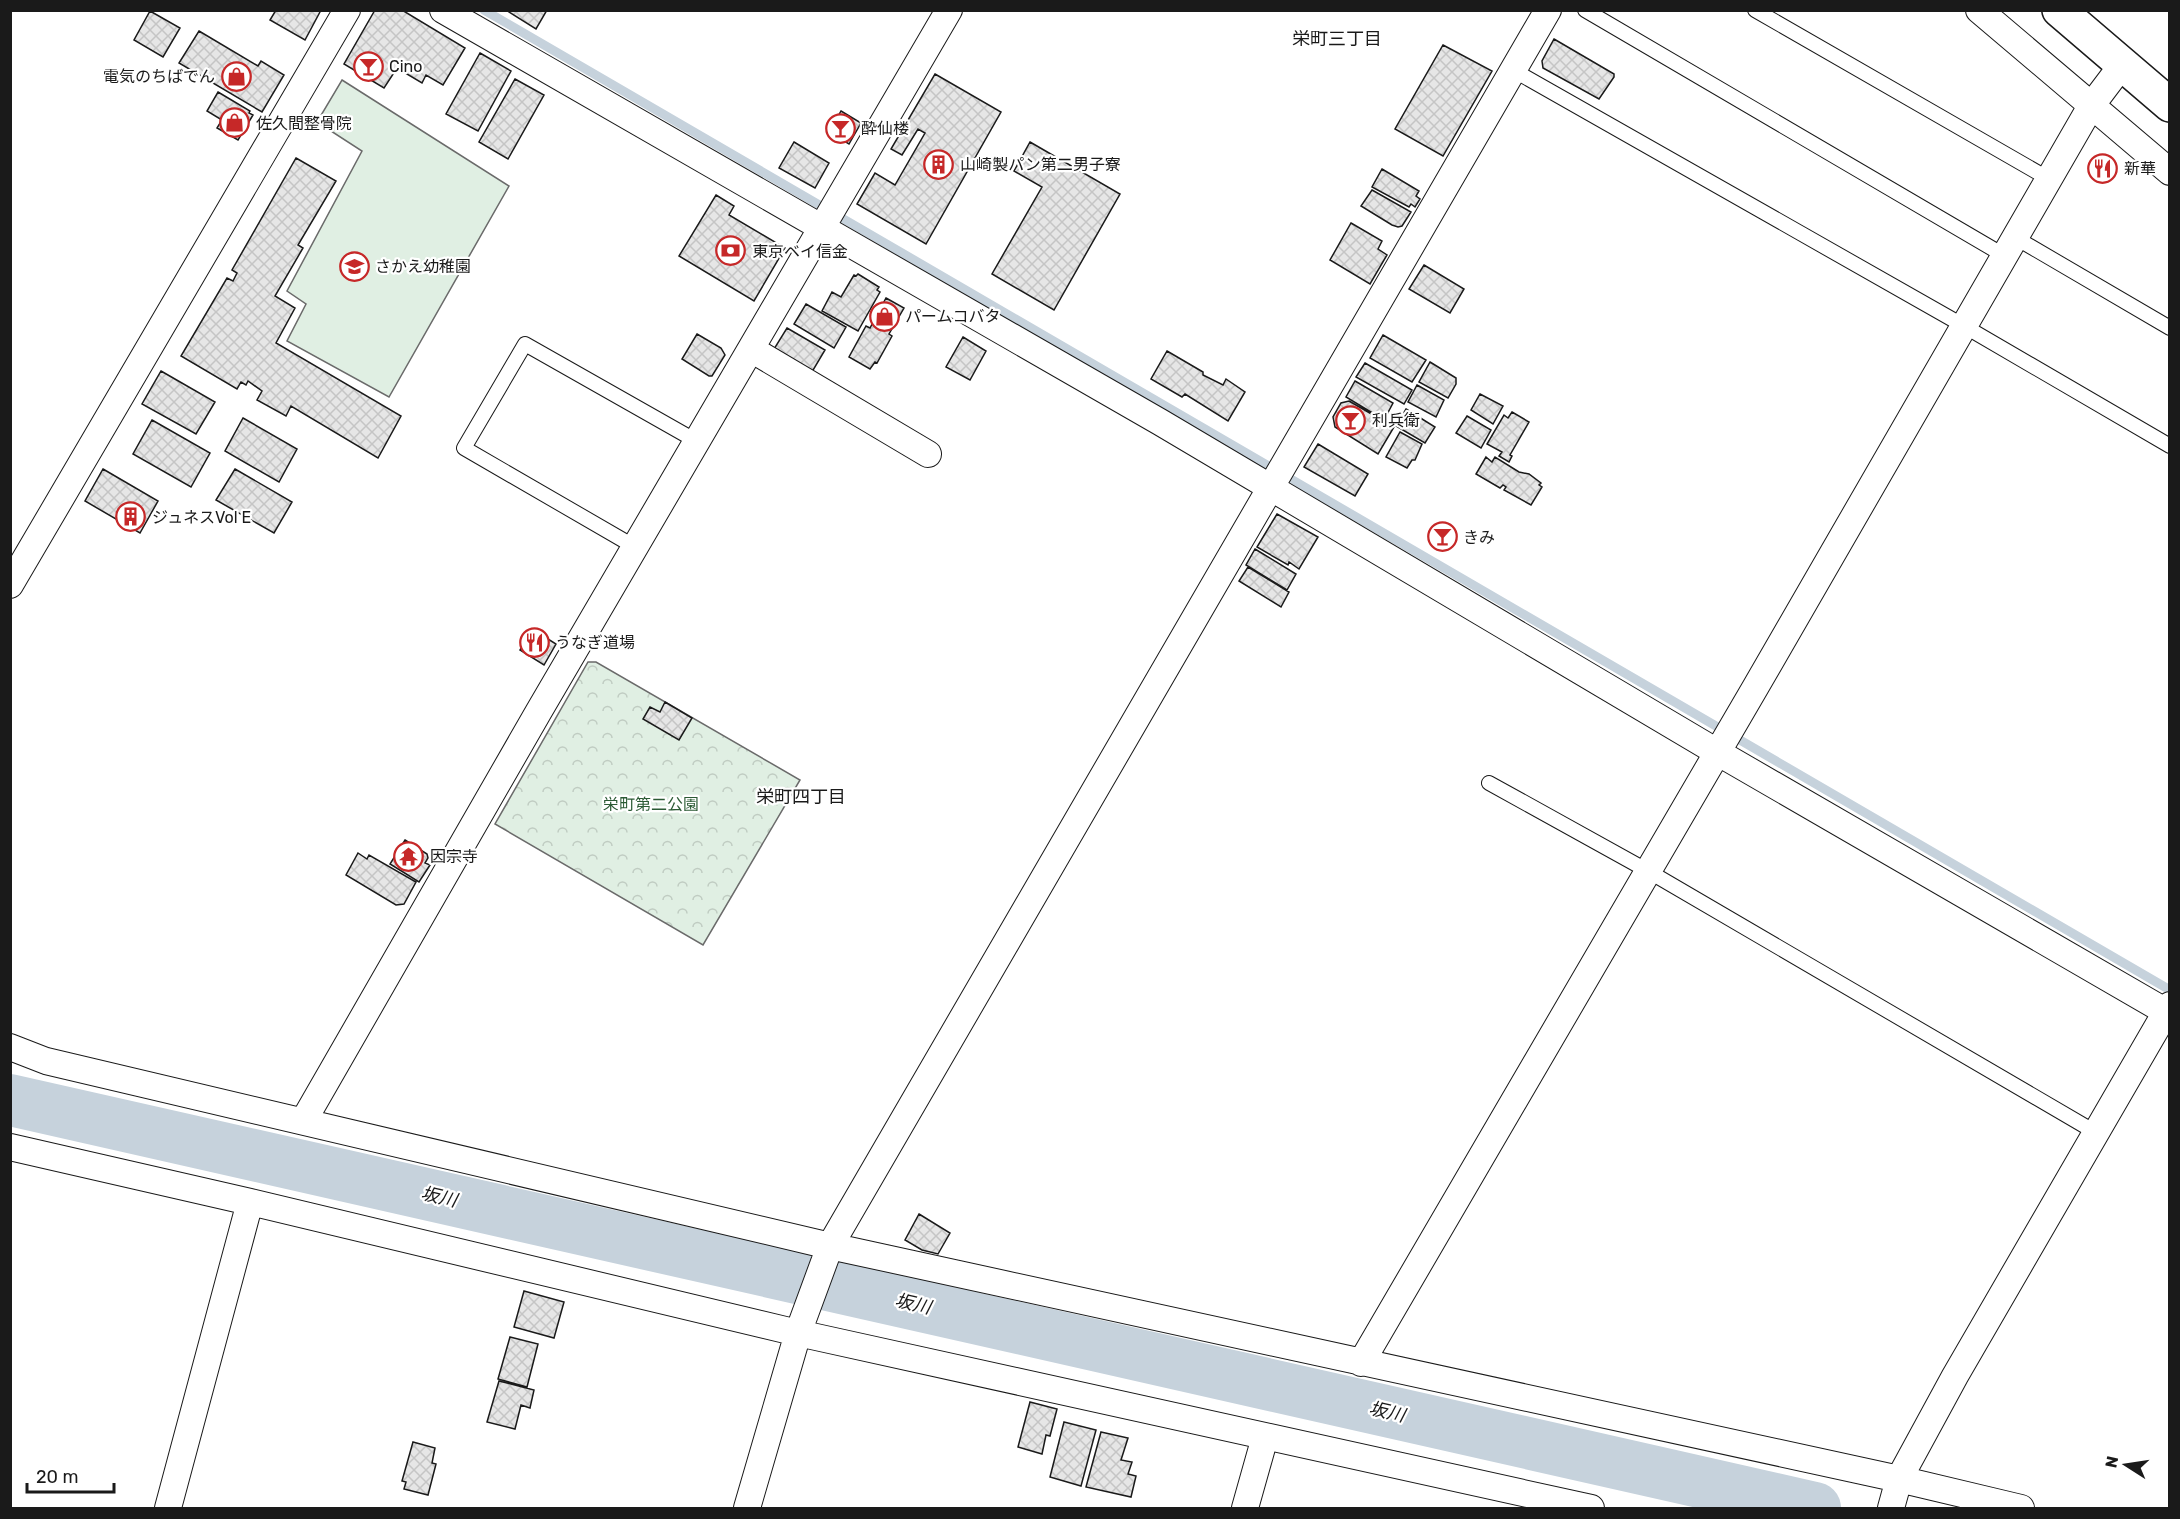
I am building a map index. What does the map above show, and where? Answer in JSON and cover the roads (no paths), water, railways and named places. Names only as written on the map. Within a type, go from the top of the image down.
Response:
[{"type":"street","points":[[10,585],[347,10]]},
{"type":"street","points":[[443,10],[828,217],[1160,422],[1276,478],[1724,739],[2168,1010],[2095,1132],[1899,1479],[1891,1509]]},
{"type":"street","points":[[303,1120],[949,10]]},
{"type":"street","points":[[747,1509],[801,1327],[829,1250],[1114,754],[1548,10]]},
{"type":"street","points":[[1979,10],[2169,172]]},
{"type":"street","points":[[2059,10],[2169,105]]},
{"type":"street","points":[[1361,1363],[2091,106],[2122,65]]},
{"type":"street","points":[[751,349],[928,454]]},
{"type":"street","points":[[10,1047],[46,1061],[303,1120],[829,1250],[1899,1479],[2021,1509]]},
{"type":"street","points":[[10,1147],[801,1327],[1265,1437],[1591,1509]]},
{"type":"street","points":[[168,1509],[250,1202]]},
{"type":"street","points":[[1245,1509],[1265,1437]]},
{"type":"lane","points":[[1585,10],[2011,247],[2169,328]]},
{"type":"lane","points":[[1755,10],[2049,179]]},
{"type":"lane","points":[[1513,70],[1964,326],[2169,446]]},
{"type":"lane","points":[[635,547],[464,448],[518,354],[525,344],[698,442]]},
{"type":"lane","points":[[1489,783],[1648,871],[2095,1132]]},
{"type":"waterway","points":[[484,10],[2170,990]]},
{"type":"waterway","name":"坂川","points":[[10,1100],[1815,1508]]},
{"type":"place","name":"Cino","points":[[368,66]]},
{"type":"place","name":"電気のちばでん","points":[[236,76]]},
{"type":"place","name":"佐久間整骨院","points":[[235,123]]},
{"type":"place","name":"酔仙楼","points":[[840,128]]},
{"type":"place","name":"山崎製パン第二男子寮","points":[[939,164]]},
{"type":"place","name":"新華","points":[[2103,168]]},
{"type":"place","name":"東京ベイ信金","points":[[731,251]]},
{"type":"place","name":"さかえ幼稚園","points":[[354,266]]},
{"type":"place","name":"パームコバタ","points":[[884,316]]},
{"type":"place","name":"利兵衛","points":[[1351,420]]},
{"type":"place","name":"ジュネスVol E","points":[[131,517]]},
{"type":"place","name":"きみ","points":[[1442,537]]},
{"type":"place","name":"うなぎ道場","points":[[534,642]]},
{"type":"place","name":"因宗寺","points":[[409,856]]},
{"type":"district","name":"栄町三丁目","points":[[1337,39]]},
{"type":"district","name":"栄町四丁目","points":[[801,797]]},
{"type":"park label","name":"栄町第二公園","points":[[651,804]]}]
